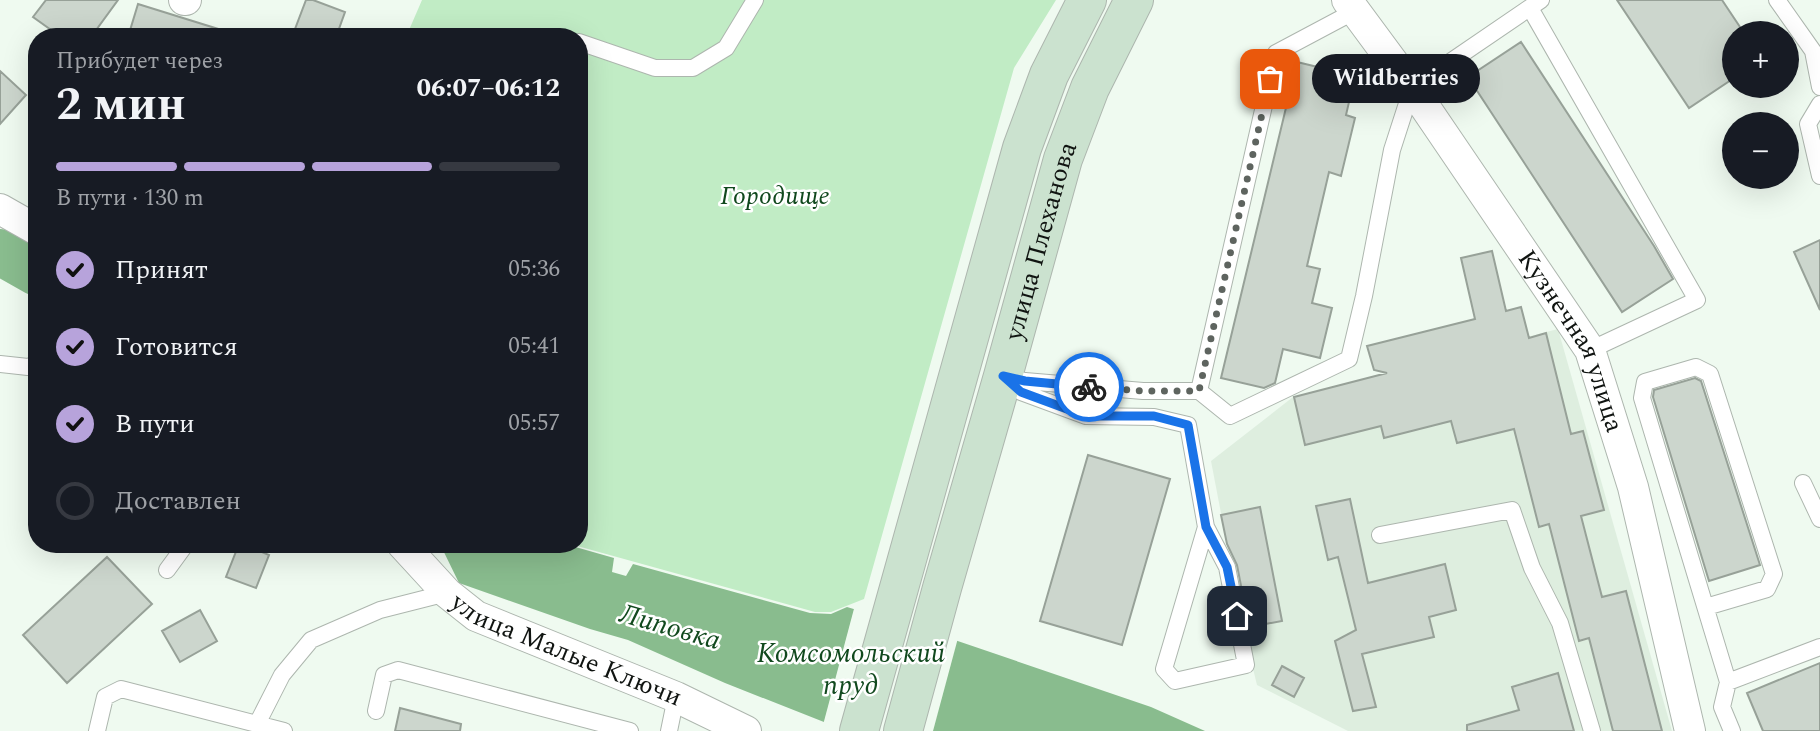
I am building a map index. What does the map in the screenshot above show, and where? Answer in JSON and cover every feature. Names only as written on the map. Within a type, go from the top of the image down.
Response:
[{"type":"main road","name":"улица Плеханова","points":[[859,731],[1022,148],[1049,75],[1087,0]]},
{"type":"main road","name":"улица Плеханова","points":[[903,731],[1063,159],[1090,88],[1134,0]]},
{"type":"street","name":"Кузнечная улица","points":[[1351,6],[1412,88],[1590,349],[1633,487],[1690,731]]},
{"type":"street","points":[[0,209],[28,225]]},
{"type":"street","name":"улица Малые Ключи","points":[[410,553],[447,593],[476,616],[676,697],[747,731]]},
{"type":"lane","points":[[588,46],[655,68],[693,68],[726,48],[755,0]]},
{"type":"lane","points":[[1777,0],[1813,51],[1820,87]]},
{"type":"lane","points":[[1003,376],[1025,381],[1143,391],[1199,391],[1230,416],[1349,359],[1392,150],[1412,88],[1535,4],[1697,300],[1590,349]]},
{"type":"lane","points":[[1199,391],[1276,53],[1351,6]]},
{"type":"lane","points":[[1820,104],[1808,124],[1820,176]]},
{"type":"lane","points":[[0,364],[28,367]]},
{"type":"lane","points":[[1706,607],[1767,589],[1774,574],[1710,374],[1696,367],[1645,382],[1642,398],[1728,681],[1722,707],[1732,731]]},
{"type":"lane","points":[[1003,376],[1021,392],[1086,416],[1154,416],[1188,425],[1206,527],[1227,567],[1246,664],[1175,681],[1164,669],[1206,527]]},
{"type":"lane","points":[[1803,483],[1820,519]]},
{"type":"lane","points":[[1380,535],[1512,510],[1532,568],[1560,623],[1592,731]]},
{"type":"lane","points":[[167,570],[179,553]]},
{"type":"lane","points":[[257,724],[282,674],[311,640],[380,610],[447,593]]},
{"type":"lane","points":[[1728,681],[1820,647]]},
{"type":"lane","points":[[376,711],[384,675],[398,670],[630,731]]},
{"type":"lane","points":[[97,731],[105,697],[121,689],[284,731]]},
{"type":"lane","points":[[669,731],[676,697]]},
{"type":"shaded area","points":[[1558,329],[1672,731],[1348,731],[1257,685],[1243,628],[1211,461],[1293,397]]},
{"type":"green space","name":"Городище","points":[[422,0],[1056,0],[1014,68],[864,599],[831,612],[815,612],[588,549],[588,28],[410,28]]},
{"type":"water","name":"Комсомольский пруд","points":[[588,551],[614,558],[612,572],[626,576],[633,564],[810,613],[831,614],[847,607],[943,636],[1151,707],[1205,731],[854,731],[829,724],[725,683],[628,640],[459,583],[444,553],[588,553]]},
{"type":"pier","points":[[855,605],[958,638],[933,731],[841,731],[823,725]]},
{"type":"building","points":[[46,0],[118,0],[98,28],[48,28],[33,17]]},
{"type":"building","points":[[306,0],[345,12],[339,28],[295,28]]},
{"type":"building","points":[[1617,0],[1722,0],[1736,21],[1722,21],[1722,86],[1689,108]]},
{"type":"building","points":[[138,4],[215,28],[131,28]]},
{"type":"building","points":[[1521,42],[1673,279],[1622,312],[1468,77]]},
{"type":"building","points":[[1297,62],[1355,76],[1346,115],[1355,118],[1341,176],[1329,172],[1307,266],[1320,269],[1312,303],[1332,308],[1320,358],[1283,349],[1275,383],[1264,388],[1221,378]]},
{"type":"building","points":[[0,71],[26,95],[0,124]]},
{"type":"building","points":[[1820,240],[1820,310],[1794,252]]},
{"type":"building","points":[[1492,251],[1506,311],[1521,307],[1529,338],[1546,333],[1571,434],[1583,431],[1604,510],[1581,516],[1602,597],[1626,591],[1662,731],[1613,731],[1589,638],[1579,641],[1549,524],[1539,527],[1514,429],[1457,443],[1451,421],[1384,438],[1381,426],[1305,445],[1294,397],[1387,373],[1374,370],[1367,346],[1475,319],[1461,258]]},
{"type":"building","points":[[1695,378],[1701,381],[1760,565],[1709,581],[1653,397],[1654,390]]},
{"type":"building","points":[[1088,455],[1170,479],[1122,645],[1040,621]]},
{"type":"building","points":[[1350,499],[1368,583],[1445,564],[1456,610],[1429,617],[1434,637],[1362,654],[1376,707],[1353,711],[1335,641],[1356,630],[1338,557],[1328,560],[1316,506]]},
{"type":"building","points":[[1260,507],[1282,621],[1249,627],[1237,565],[1227,544],[1221,515]]},
{"type":"building","points":[[235,553],[269,555],[256,588],[226,577]]},
{"type":"building","points":[[107,557],[152,604],[67,683],[23,635]]},
{"type":"building","points":[[200,610],[217,641],[180,662],[162,631]]},
{"type":"building","points":[[1820,663],[1820,731],[1763,731],[1747,693]]},
{"type":"building","points":[[1282,666],[1304,678],[1294,697],[1272,685]]},
{"type":"building","points":[[1558,673],[1574,731],[1467,731],[1467,725],[1519,710],[1512,687]]},
{"type":"building","points":[[400,708],[461,724],[460,731],[395,731]]},
{"type":"waterway","name":"Липовка","points":[[0,252],[28,268]]},
{"type":"way so far","points":[[1089,387],[1199,391],[1270,79]]},
{"type":"place","name":"Wildberries","points":[[1270,79]]},
{"type":"route","points":[[1089,387],[1025,381],[1003,376],[1021,392],[1086,416],[1154,416],[1188,425],[1206,527],[1227,567],[1237,616]]}]
